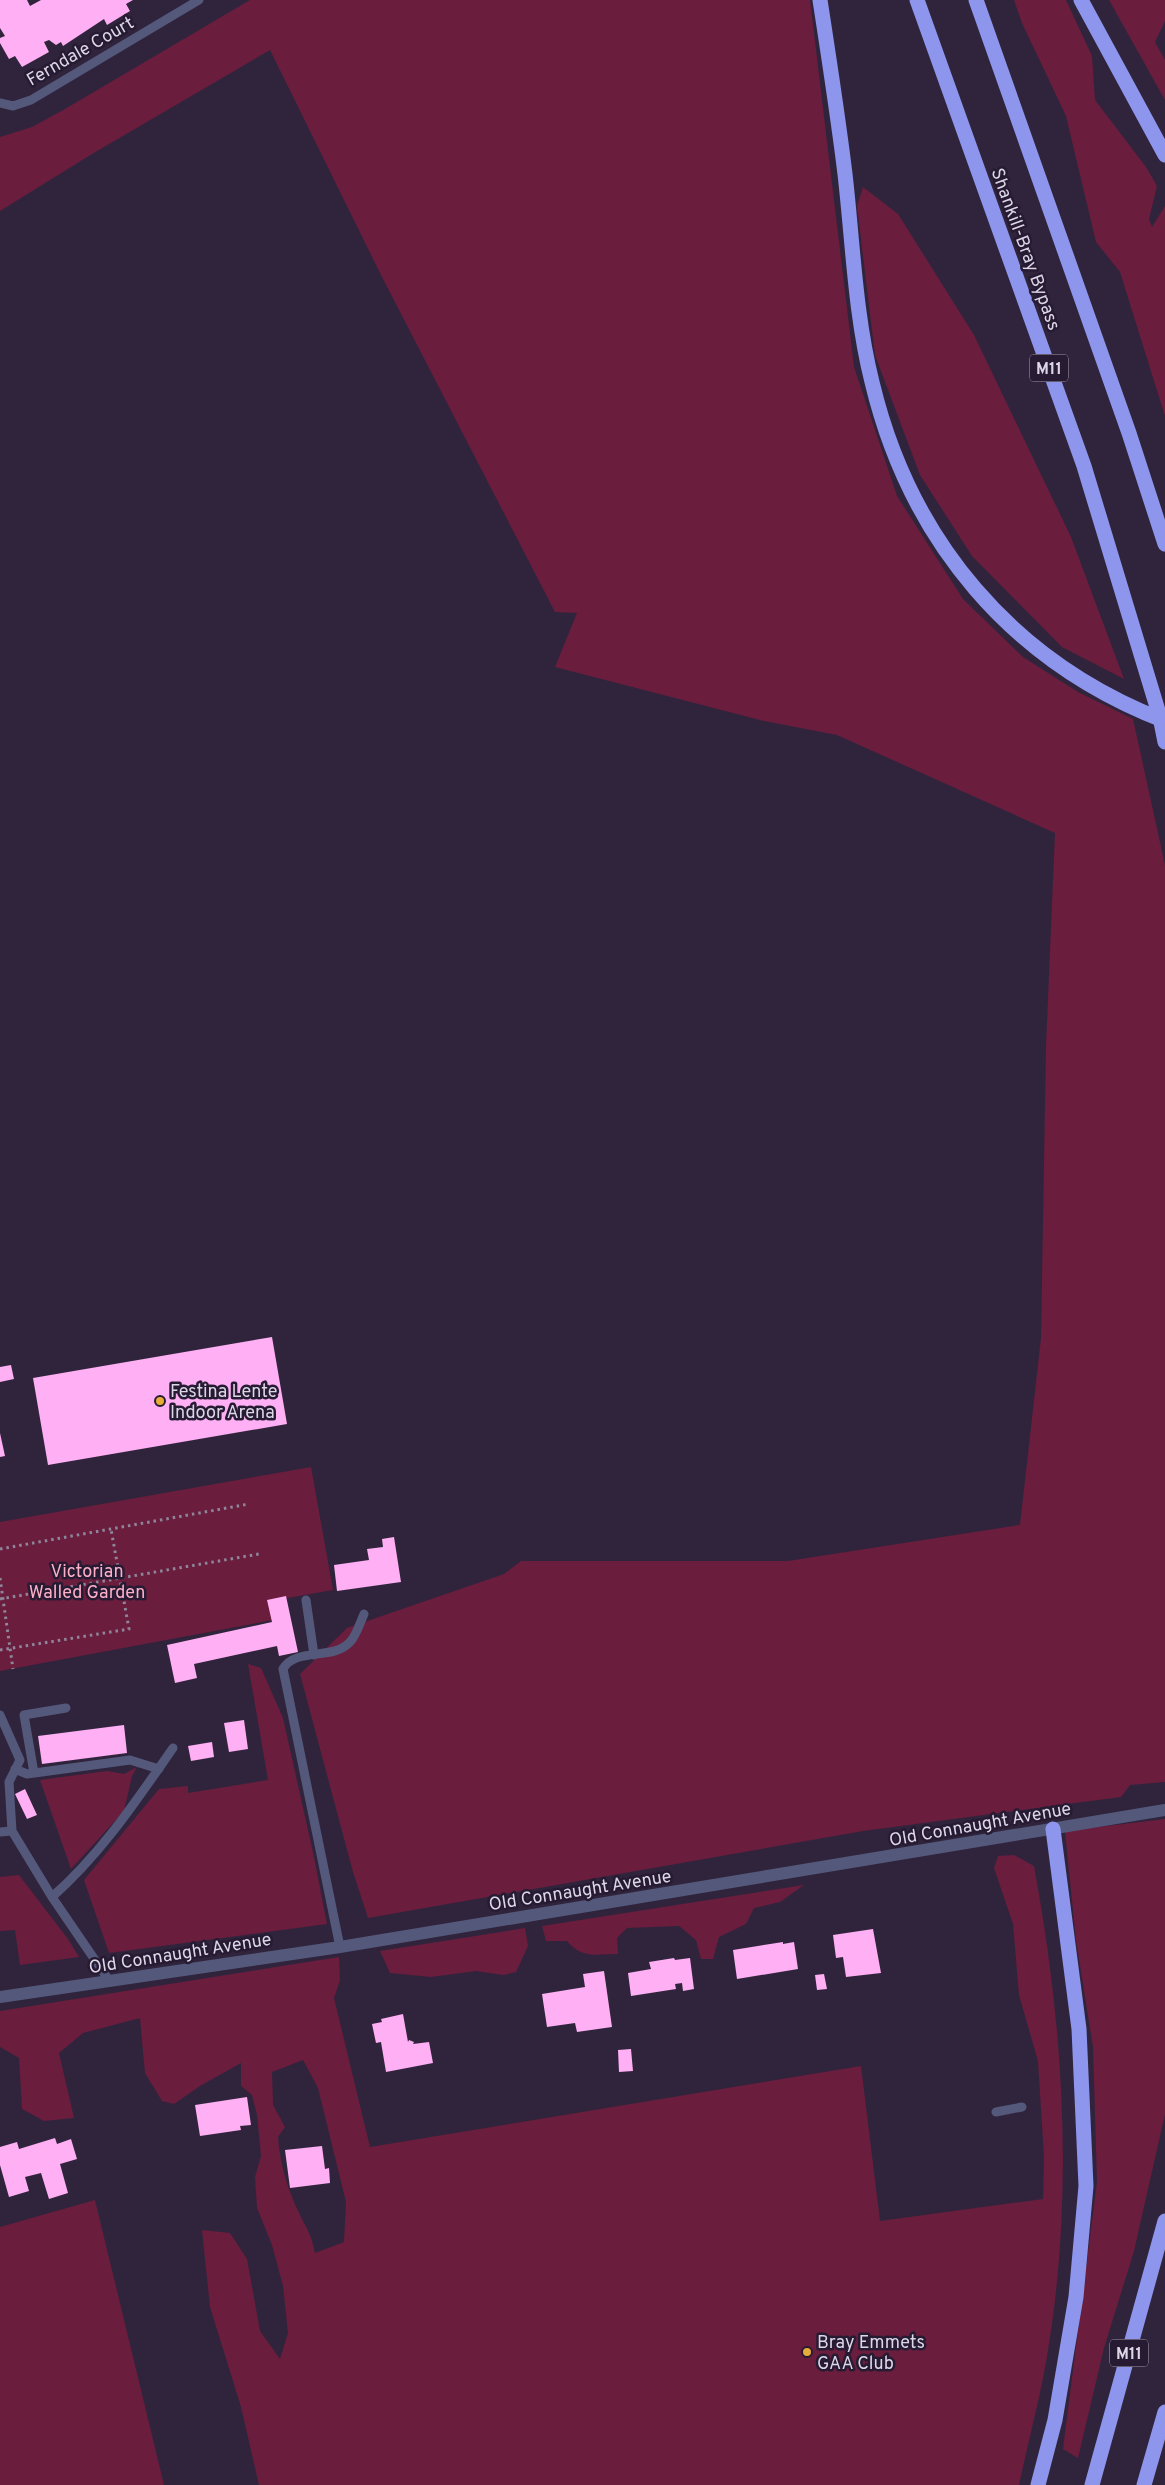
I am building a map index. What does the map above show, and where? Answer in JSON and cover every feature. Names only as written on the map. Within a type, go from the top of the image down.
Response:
[{"type":"highway","points":[[820,0],[845,173],[860,320],[872,382],[884,425],[912,496],[940,544],[973,588],[999,616],[1064,669],[1104,693],[1165,721]]},
{"type":"highway","name":"Shankill-Bray Bypass","points":[[917,0],[1084,466],[1160,717],[1165,742]]},
{"type":"highway","name":"Shankill-Bray Bypass","points":[[976,0],[1129,433],[1165,544]]},
{"type":"highway","points":[[1081,0],[1165,155]]},
{"type":"highway","points":[[1038,2485],[1055,2420],[1076,2297],[1086,2186],[1079,2029],[1053,1829]]},
{"type":"highway","name":"M11","points":[[1092,2485],[1165,2221]]},
{"type":"highway","points":[[1144,2485],[1165,2412]]},
{"type":"street","name":"Old Connaught Avenue","points":[[0,1997],[340,1947],[1165,1810]]},
{"type":"lane","name":"Ferndale Court","points":[[0,103],[13,106],[31,100],[199,0]]},
{"type":"lane","points":[[306,1600],[314,1655]]},
{"type":"lane","points":[[340,1947],[283,1669],[286,1663],[314,1655],[337,1652],[350,1642],[364,1614]]},
{"type":"lane","points":[[34,1773],[24,1715],[66,1708]]},
{"type":"lane","points":[[0,1715],[20,1760],[9,1782],[12,1831],[52,1897],[110,1982]]},
{"type":"lane","points":[[52,1897],[73,1879],[114,1833],[173,1748]]},
{"type":"lane","points":[[15,1769],[27,1774],[130,1760],[159,1769]]},
{"type":"lane","points":[[0,1832],[12,1831]]},
{"type":"lane","points":[[996,2112],[1022,2107]]},
{"type":"path","points":[[0,1548],[249,1504]]},
{"type":"path","points":[[0,1650],[129,1629],[111,1529]]},
{"type":"path","points":[[2,1599],[259,1554]]},
{"type":"path","points":[[0,1578],[14,1669]]},
{"type":"green space","points":[[250,0],[810,0],[854,367],[897,496],[963,599],[1023,657],[1078,692],[1133,719],[1165,865],[1165,1782],[1130,1785],[1121,1797],[863,1831],[368,1918],[353,1872],[300,1674],[347,1628],[504,1574],[521,1561],[788,1561],[1020,1525],[1041,1338],[1046,1046],[1055,833],[837,735],[764,721],[555,667],[577,613],[555,612],[382,277],[270,50],[92,154],[0,211],[0,137],[32,127],[65,109]]},
{"type":"green space","points":[[1014,0],[1066,0],[1092,56],[1095,100],[1146,167],[1157,186],[1149,219],[1152,227],[1165,206],[1165,416],[1120,272],[1096,242],[1066,116],[1022,23]]},
{"type":"green space","points":[[1109,0],[1165,0],[1165,21],[1155,42],[1165,60],[1165,100]]},
{"type":"green space","points":[[863,187],[898,214],[974,335],[1071,537],[1124,679],[1062,647],[972,556],[920,475],[875,355],[857,206]]},
{"type":"green space","name":"Victorian Walled Garden","points":[[311,1467],[333,1590],[270,1601],[273,1620],[0,1671],[0,1522]]},
{"type":"green space","points":[[248,1664],[261,1668],[283,1718],[327,1924],[109,1953],[84,1880],[159,1789],[188,1786],[188,1793],[268,1780]]},
{"type":"green space","points":[[137,1767],[132,1776],[124,1811],[71,1869],[40,1780],[107,1771],[124,1774]]},
{"type":"green space","points":[[1165,1819],[1165,2114],[1134,2251],[1104,2348],[1078,2458],[1063,2449],[1097,2182],[1093,2047],[1076,1940],[1065,1831]]},
{"type":"green space","points":[[1014,1855],[1034,1866],[1052,1985],[1062,2105],[1063,2165],[1057,2285],[1046,2362],[1019,2485],[259,2485],[241,2407],[210,2307],[202,2230],[230,2233],[247,2259],[260,2331],[280,2359],[288,2333],[283,2286],[272,2245],[257,2208],[255,2177],[261,2156],[257,2115],[252,2095],[241,2086],[241,2063],[200,2086],[174,2104],[162,2101],[145,2073],[140,2018],[83,2033],[59,2053],[74,2118],[44,2121],[22,2109],[19,2058],[0,2047],[0,2011],[339,1957],[340,1980],[334,1998],[370,2147],[861,2066],[880,2221],[1043,2199],[1044,2157],[1038,2061],[1019,1995],[1013,1924],[994,1868],[998,1856]],"holes":[[[303,2060],[318,2088],[346,2202],[344,2242],[315,2253],[311,2237],[296,2207],[285,2178],[278,2137],[285,2127],[273,2105],[272,2072]]]},
{"type":"green space","points":[[19,1875],[68,1939],[79,1957],[20,1965],[15,1930],[0,1931],[0,1877]]},
{"type":"green space","points":[[804,1885],[780,1902],[754,1908],[746,1924],[719,1937],[713,1959],[701,1959],[696,1940],[679,1926],[627,1928],[617,1938],[618,1954],[596,1955],[578,1951],[567,1941],[546,1941],[542,1926]]},
{"type":"green space","points":[[525,1928],[528,1946],[516,1972],[503,1975],[476,1971],[431,1977],[390,1973],[380,1951]]},
{"type":"green space","points":[[95,2200],[164,2485],[0,2485],[0,2227]]},
{"type":"building","points":[[0,0],[27,0],[30,6],[41,0],[133,0],[126,4],[130,11],[107,25],[104,19],[63,46],[61,42],[56,45],[49,40],[44,42],[49,52],[22,67],[15,56],[9,59],[0,43],[0,38],[5,36],[0,28]]},
{"type":"building","name":"Festina Lente Indoor Arena","points":[[272,1337],[287,1424],[48,1465],[33,1378]]},
{"type":"building","points":[[11,1365],[14,1379],[0,1382],[0,1367]]},
{"type":"building","points":[[0,1433],[5,1456],[0,1457]]},
{"type":"building","points":[[394,1537],[401,1582],[337,1591],[334,1565],[369,1560],[367,1549],[383,1547],[382,1539]]},
{"type":"building","points":[[286,1596],[298,1652],[279,1656],[277,1646],[194,1664],[197,1678],[175,1683],[167,1645],[272,1622],[267,1600]]},
{"type":"building","points":[[244,1720],[248,1749],[229,1752],[224,1723]]},
{"type":"building","points":[[124,1725],[127,1753],[42,1764],[38,1736]]},
{"type":"building","points":[[212,1742],[214,1757],[191,1761],[188,1746]]},
{"type":"building","points":[[25,1789],[37,1815],[27,1819],[15,1794]]},
{"type":"building","points":[[873,1929],[881,1973],[846,1977],[843,1957],[836,1958],[833,1935]]},
{"type":"building","points":[[783,1942],[783,1944],[794,1942],[798,1969],[737,1979],[733,1950]]},
{"type":"building","points":[[674,1958],[675,1960],[690,1958],[694,1989],[683,1991],[682,1983],[675,1984],[676,1989],[631,1996],[628,1973],[651,1969],[649,1962]]},
{"type":"building","points":[[604,1971],[612,2027],[577,2032],[575,2023],[547,2027],[542,1994],[585,1987],[583,1974]]},
{"type":"building","points":[[824,1974],[827,1989],[817,1990],[815,1975]]},
{"type":"building","points":[[403,2014],[408,2042],[409,2040],[414,2042],[413,2044],[429,2042],[433,2063],[386,2072],[381,2042],[376,2043],[372,2024],[382,2022],[381,2019]]},
{"type":"building","points":[[631,2049],[633,2071],[619,2072],[618,2050]]},
{"type":"building","points":[[247,2097],[251,2125],[240,2126],[241,2130],[200,2136],[195,2105]]},
{"type":"building","points":[[55,2138],[57,2144],[71,2139],[77,2159],[60,2164],[68,2193],[49,2199],[41,2173],[25,2177],[29,2191],[9,2197],[0,2165],[0,2147],[17,2142],[19,2149]]},
{"type":"building","points":[[322,2146],[325,2169],[329,2168],[330,2183],[290,2188],[285,2150]]},
{"type":"place","name":"Festina Lente Indoor Arena","points":[[160,1401]]},
{"type":"place","name":"Bray Emmets GAA Club","points":[[807,2352]]}]
